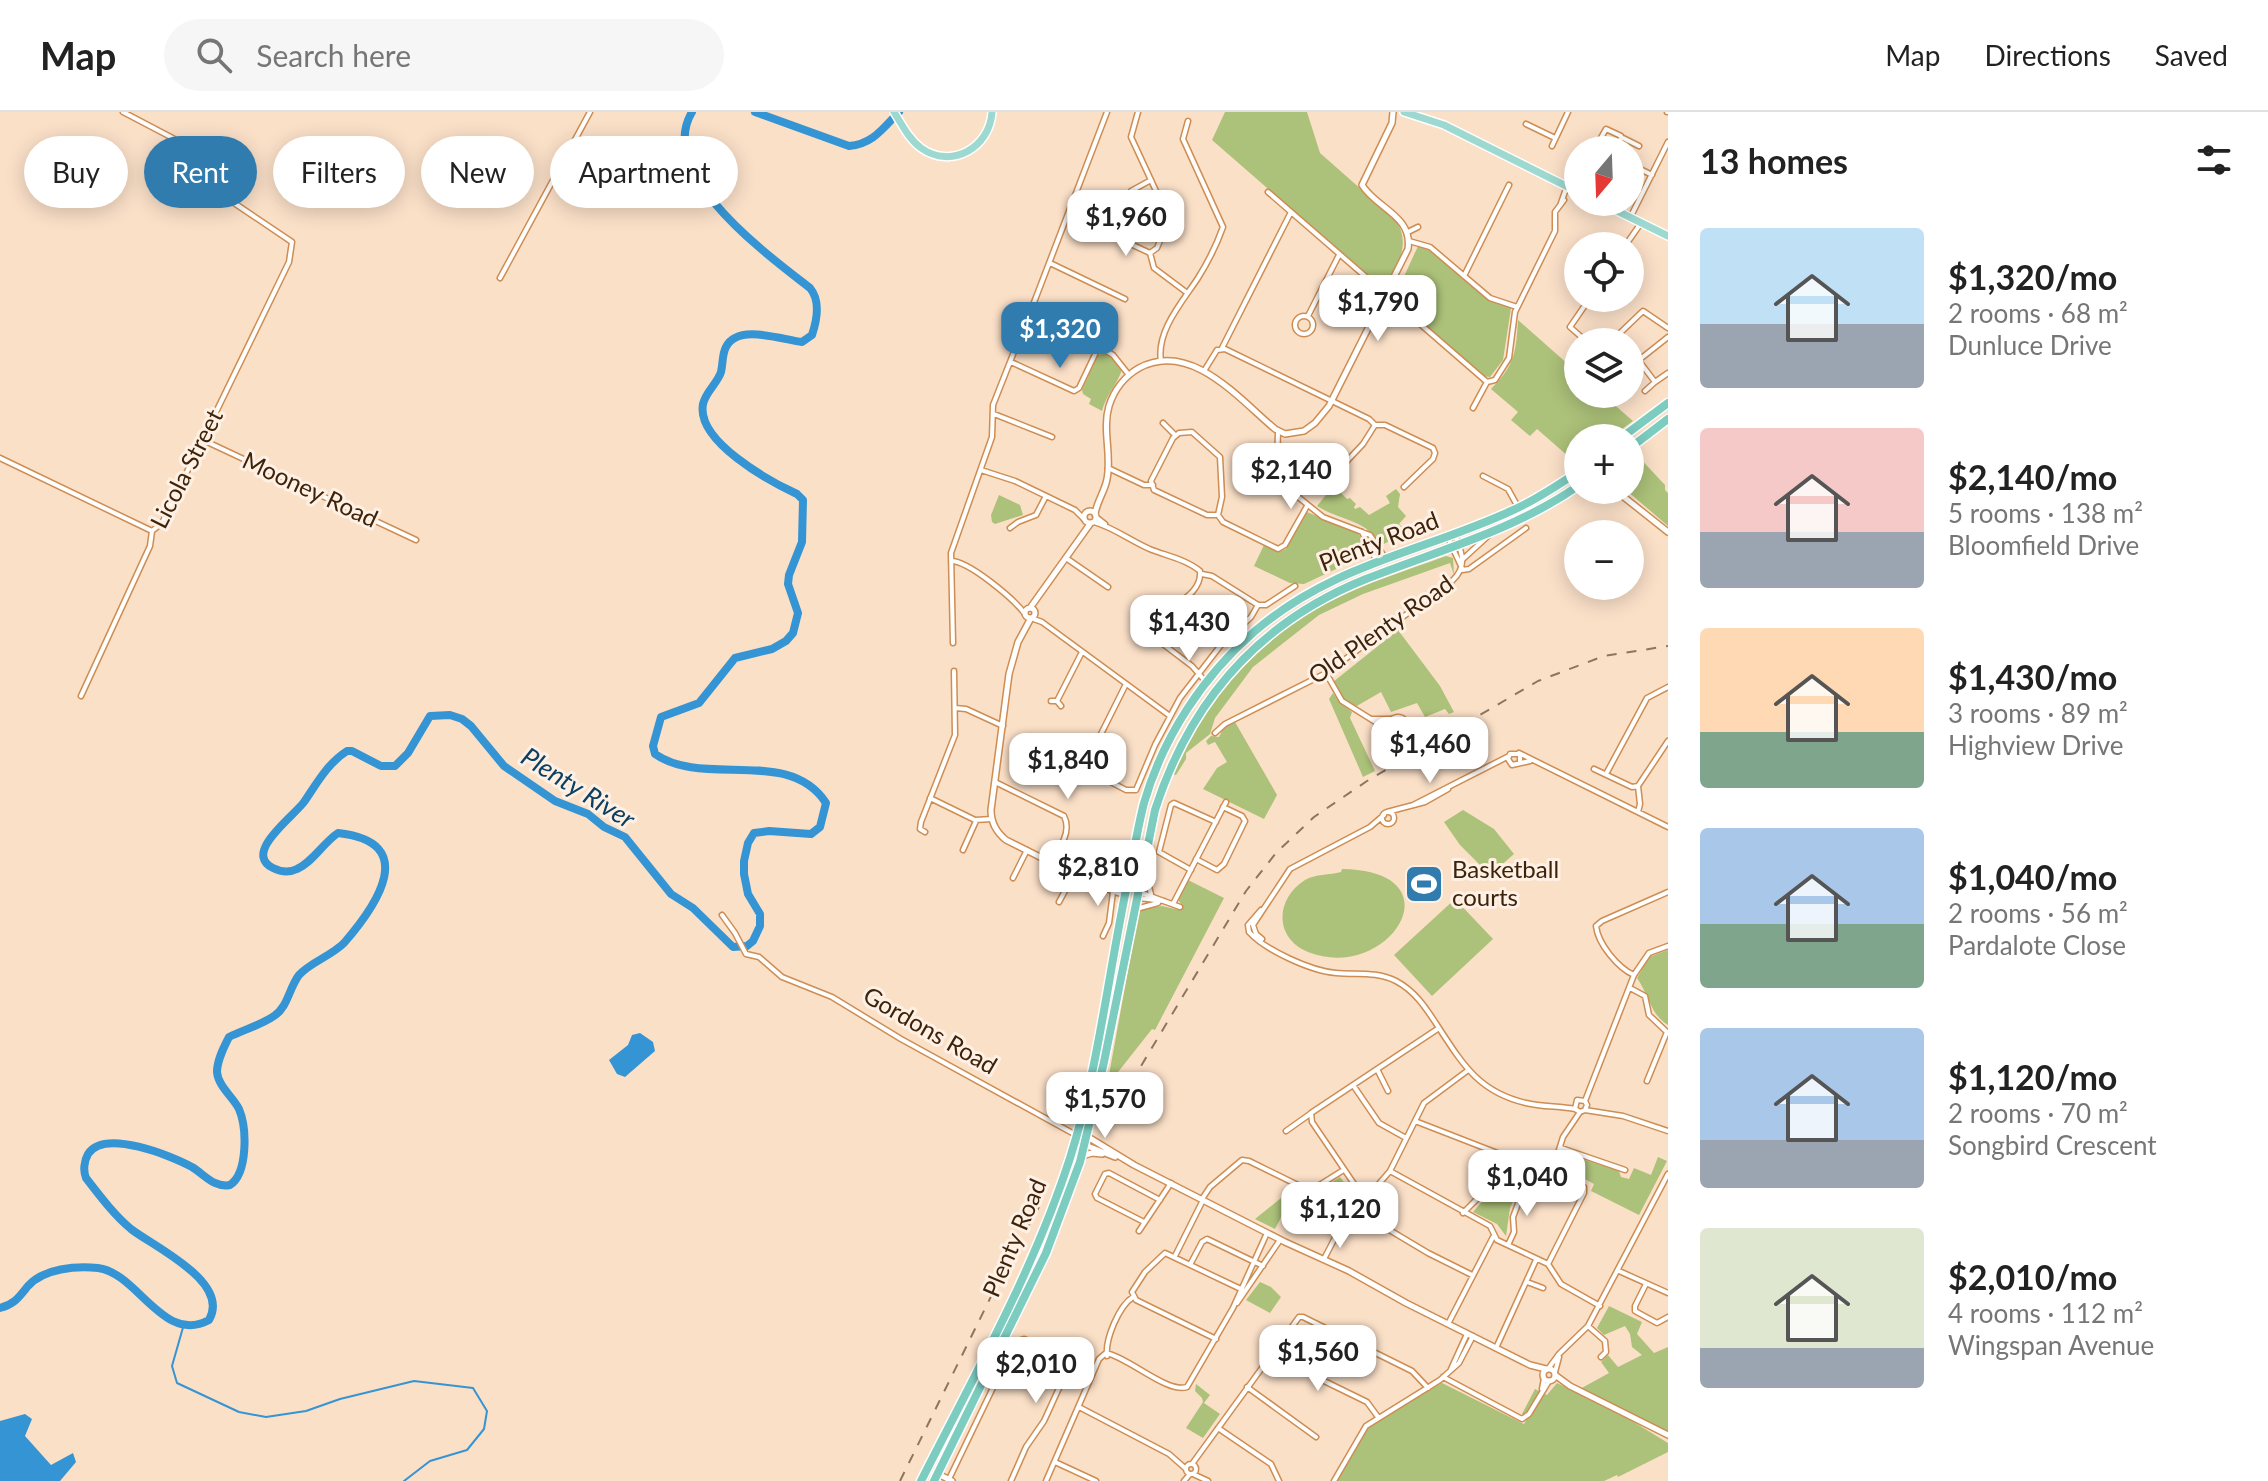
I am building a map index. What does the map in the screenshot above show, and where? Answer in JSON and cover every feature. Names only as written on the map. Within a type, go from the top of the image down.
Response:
[{"type":"highway","points":[[1640,424],[1668,403]]},
{"type":"highway","points":[[1644,437],[1668,419]]},
{"type":"highway","name":"Plenty Road","points":[[921,1481],[1038,1242],[1076,1135],[1139,826],[1150,787],[1176,728],[1209,679],[1248,637],[1289,605],[1324,584],[1519,508],[1564,481]]},
{"type":"highway","name":"Plenty Road","points":[[936,1478],[1046,1253],[1082,1156],[1155,810],[1169,769],[1187,732],[1227,676],[1260,642],[1300,612],[1334,593],[1491,534],[1564,495]]},
{"type":"highway","points":[[1381,560],[1382,566],[1396,568]]},
{"type":"highway","points":[[1126,892],[1139,895]]},
{"type":"highway","name":"Gordons Road","points":[[1076,1135],[1087,1141]]},
{"type":"highway","points":[[927,1469],[936,1478]]},
{"type":"main road","points":[[895,114],[905,130],[928,152],[941,156],[962,155],[977,146],[986,135],[992,112]]},
{"type":"main road","points":[[1401,112],[1444,125]]},
{"type":"main road","points":[[1423,112],[1564,185]]},
{"type":"main road","points":[[1626,216],[1668,236]]},
{"type":"street","name":"Licola Street","points":[[81,696],[150,546],[152,531],[162,523],[289,262],[292,242],[200,180],[186,145],[123,112]]},
{"type":"street","points":[[500,278],[590,112]]},
{"type":"street","points":[[1033,315],[1033,305],[1107,112]]},
{"type":"street","points":[[1138,112],[1131,137],[1169,221],[1157,248],[1150,253]]},
{"type":"street","points":[[1126,892],[1105,888],[1003,838],[992,818],[1011,663],[1036,599],[1082,534],[1106,483],[1108,411],[1114,393],[1129,375],[1141,367],[1161,361],[1184,362],[1205,372],[1280,433],[1294,434],[1308,429],[1332,401],[1386,295],[1409,242],[1408,232],[1402,223],[1374,198],[1364,183],[1392,123],[1401,112]]},
{"type":"street","points":[[1552,146],[1568,112]]},
{"type":"street","points":[[1161,361],[1160,345],[1223,227],[1183,139],[1188,121]]},
{"type":"street","points":[[1526,124],[1555,138]]},
{"type":"street","points":[[1602,136],[1606,129],[1620,136]]},
{"type":"street","points":[[1630,218],[1668,142]]},
{"type":"street","points":[[1644,171],[1652,175]]},
{"type":"street","points":[[1110,235],[1130,192],[1151,180]]},
{"type":"street","points":[[1464,276],[1509,185]]},
{"type":"street","points":[[1268,192],[1487,382]]},
{"type":"street","points":[[1473,408],[1487,382],[1496,378],[1508,361],[1517,307],[1555,230],[1555,212],[1564,196]]},
{"type":"street","points":[[1205,372],[1215,352],[1224,348],[1292,213]]},
{"type":"street","points":[[1068,215],[1150,253]]},
{"type":"street","points":[[1635,232],[1641,223]]},
{"type":"street","points":[[1408,232],[1418,227]]},
{"type":"street","points":[[1409,242],[1425,244],[1490,298],[1517,307]]},
{"type":"street","points":[[1150,253],[1154,268],[1186,293]]},
{"type":"street","points":[[1308,316],[1341,256]]},
{"type":"street","points":[[1050,263],[1125,299]]},
{"type":"street","points":[[1625,328],[1643,311],[1668,328]]},
{"type":"street","points":[[1033,315],[1099,346],[1116,357],[1129,375]]},
{"type":"street","points":[[953,643],[952,551],[992,437],[993,405],[1027,319],[1033,315]]},
{"type":"street","points":[[1301,316],[1308,316],[1313,322],[1312,329],[1308,333],[1300,333],[1295,327],[1296,321],[1301,316]]},
{"type":"street","points":[[1644,356],[1668,337]]},
{"type":"street","points":[[1010,361],[1074,391],[1079,387],[1099,346]]},
{"type":"street","points":[[1224,348],[1372,420],[1375,425]]},
{"type":"street","points":[[1644,367],[1655,382]]},
{"type":"street","points":[[1645,391],[1668,373]]},
{"type":"street","points":[[994,414],[1052,437]]},
{"type":"street","points":[[1163,423],[1175,435]]},
{"type":"street","points":[[1330,479],[1363,444],[1375,425]]},
{"type":"street","points":[[1375,425],[1385,425],[1434,450],[1433,459],[1404,487]]},
{"type":"street","points":[[1152,484],[1175,435],[1182,431],[1192,432],[1220,457],[1222,497],[1218,515],[1223,522],[1280,549],[1307,506]]},
{"type":"street","points":[[1280,433],[1276,448],[1280,478],[1292,493],[1326,519],[1370,535],[1381,560]]},
{"type":"street","name":"Mooney Road","points":[[203,440],[416,540]]},
{"type":"street","points":[[0,458],[152,531]]},
{"type":"street","points":[[981,470],[1009,479],[1195,567],[1201,574],[1215,578],[1258,605],[1266,605],[1295,586]]},
{"type":"street","points":[[1108,470],[1152,484],[1162,493],[1207,515],[1218,515]]},
{"type":"street","points":[[1483,476],[1508,489],[1519,508]]},
{"type":"street","points":[[1010,528],[1036,515],[1046,496]]},
{"type":"street","points":[[1635,504],[1668,532]]},
{"type":"street","name":"Old Plenty Road","points":[[1462,569],[1469,569],[1526,528]]},
{"type":"street","points":[[1361,531],[1381,560]]},
{"type":"street","points":[[1463,559],[1491,534]]},
{"type":"street","points":[[1451,535],[1456,547]]},
{"type":"street","name":"Old Plenty Road","points":[[1456,547],[1462,569]]},
{"type":"street","name":"Old Plenty Road","points":[[1215,733],[1226,723],[1326,673],[1452,581],[1462,569],[1463,559],[1456,547]]},
{"type":"street","points":[[1066,558],[1108,587]]},
{"type":"street","points":[[951,561],[963,563],[1170,716]]},
{"type":"street","points":[[1201,574],[1189,594],[1150,628],[1153,636],[1209,679]]},
{"type":"street","points":[[1049,742],[1045,750],[1126,790],[1136,790],[1170,716],[1221,645],[1251,617],[1258,605]]},
{"type":"street","points":[[1056,703],[1082,652]]},
{"type":"street","points":[[925,832],[920,828],[920,822],[955,735],[954,671]]},
{"type":"street","points":[[1326,673],[1342,701],[1393,733],[1403,733],[1407,727],[1403,718],[1370,718]]},
{"type":"street","points":[[1084,768],[1126,684]]},
{"type":"street","points":[[1606,774],[1647,698],[1668,687]]},
{"type":"street","points":[[955,708],[966,709],[1003,726]]},
{"type":"street","points":[[1393,733],[1389,725],[1394,718]]},
{"type":"street","points":[[1638,812],[1638,786],[1668,741]]},
{"type":"street","points":[[1414,805],[1513,752],[1668,827]]},
{"type":"street","points":[[1519,753],[1520,763]]},
{"type":"street","points":[[1509,756],[1511,764]]},
{"type":"street","points":[[1493,764],[1536,763]]},
{"type":"street","points":[[1594,769],[1632,787],[1638,786]]},
{"type":"street","points":[[995,783],[1005,785],[1064,816],[1067,832],[1052,863]]},
{"type":"street","points":[[1454,784],[1434,798],[1386,814],[1370,827],[1290,869],[1251,930],[1269,946],[1312,968],[1335,973],[1373,974],[1396,982],[1421,1002],[1467,1071],[1489,1089],[1515,1100],[1580,1106],[1668,1131]]},
{"type":"street","points":[[930,798],[977,820],[992,818]]},
{"type":"street","points":[[1191,870],[1159,852],[1171,805],[1177,803],[1216,822]]},
{"type":"street","points":[[1173,904],[1196,859],[1225,804],[1242,816],[1245,821],[1224,864],[1217,870],[1196,859]]},
{"type":"street","points":[[1370,827],[1388,824],[1406,808]]},
{"type":"street","points":[[1386,814],[1393,814],[1394,820]]},
{"type":"street","points":[[1386,814],[1383,820],[1388,824]]},
{"type":"street","points":[[963,850],[977,820]]},
{"type":"street","points":[[1013,878],[1027,850]]},
{"type":"street","points":[[1144,866],[1148,889],[1162,901]]},
{"type":"street","points":[[1059,902],[1074,874]]},
{"type":"street","points":[[1103,936],[1109,923],[1113,889]]},
{"type":"street","points":[[1634,975],[1623,970],[1597,934],[1596,926],[1668,892]]},
{"type":"street","points":[[1139,895],[1154,896]]},
{"type":"street","points":[[1139,895],[1180,907]]},
{"type":"street","points":[[1135,909],[1162,901]]},
{"type":"street","name":"Gordons Road","points":[[722,915],[746,954],[759,957],[782,977],[832,997],[1076,1135]]},
{"type":"street","points":[[1553,1169],[1563,1137],[1588,1088],[1634,975],[1649,953],[1668,946]]},
{"type":"street","points":[[1630,988],[1645,996],[1649,1015],[1667,1032],[1647,1081]]},
{"type":"street","points":[[1286,1131],[1439,1028]]},
{"type":"street","points":[[1377,1069],[1388,1091]]},
{"type":"street","points":[[1324,1259],[1339,1230],[1390,1171],[1424,1103],[1467,1071]]},
{"type":"street","points":[[1353,1085],[1383,1127],[1406,1138]]},
{"type":"street","points":[[1311,1115],[1342,1171],[1365,1200]]},
{"type":"street","points":[[1415,1121],[1510,1158],[1540,1163],[1584,1187],[1584,1193],[1548,1264]]},
{"type":"street","name":"Gordons Road","points":[[1087,1141],[1668,1435]]},
{"type":"street","points":[[1561,1148],[1625,1170]]},
{"type":"street","points":[[1082,1156],[1097,1153],[1132,1164]]},
{"type":"street","points":[[1495,1183],[1510,1158]]},
{"type":"street","points":[[1175,1256],[1210,1187],[1242,1160],[1310,1191],[1342,1171]]},
{"type":"street","points":[[1390,1171],[1490,1226],[1493,1237],[1448,1324]]},
{"type":"street","points":[[1144,1222],[1097,1198],[1095,1194],[1105,1174],[1109,1173],[1160,1200]]},
{"type":"street","points":[[1443,1377],[1522,1419],[1529,1414],[1559,1354],[1588,1326],[1600,1306],[1668,1174]]},
{"type":"street","points":[[1139,1231],[1171,1183]]},
{"type":"street","points":[[1508,1245],[1514,1232],[1513,1217],[1524,1188]]},
{"type":"street","points":[[1463,1213],[1484,1192]]},
{"type":"street","points":[[1356,1210],[1472,1275]]},
{"type":"street","points":[[1046,1481],[1099,1359],[1106,1355],[1125,1361],[1167,1383],[1183,1387],[1216,1339],[1243,1290],[1267,1233]]},
{"type":"street","points":[[1493,1237],[1548,1264],[1561,1284],[1600,1306]]},
{"type":"street","points":[[1190,1264],[1201,1243],[1207,1239],[1263,1266]]},
{"type":"street","points":[[1243,1290],[1280,1240]]},
{"type":"street","points":[[1106,1355],[1107,1343],[1124,1305],[1133,1297],[1134,1287],[1150,1265],[1165,1253],[1243,1290]]},
{"type":"street","points":[[1496,1348],[1536,1260]]},
{"type":"street","points":[[1619,1270],[1668,1293]]},
{"type":"street","points":[[1527,1282],[1543,1288]]},
{"type":"street","points":[[1646,1284],[1635,1311],[1657,1323],[1668,1317]]},
{"type":"street","points":[[1133,1297],[1216,1339]]},
{"type":"street","points":[[1183,1481],[1296,1319],[1303,1317],[1412,1371],[1428,1388]]},
{"type":"street","points":[[1588,1326],[1605,1341],[1607,1348],[1601,1357]]},
{"type":"street","points":[[1334,1481],[1366,1426],[1450,1371],[1459,1363],[1470,1335]]},
{"type":"street","points":[[936,1478],[950,1480],[1019,1339],[1067,1356],[1070,1364],[1044,1421],[1026,1447],[1011,1481]]},
{"type":"street","points":[[1271,1355],[1367,1402],[1378,1417]]},
{"type":"street","points":[[1247,1387],[1316,1437]]},
{"type":"street","points":[[1079,1407],[1207,1480]]},
{"type":"street","points":[[1218,1428],[1271,1464],[1279,1481]]},
{"type":"street","points":[[1055,1462],[1096,1481]]},
{"type":"green space","points":[[1225,112],[1307,112],[1320,153],[1396,220],[1403,246],[1387,286],[1380,286],[1212,140]]},
{"type":"green space","points":[[1419,244],[1485,297],[1511,308],[1503,360],[1490,377],[1482,376],[1394,298]]},
{"type":"green space","points":[[1518,320],[1564,361],[1564,408],[1618,408],[1633,421],[1629,424],[1564,424],[1564,453],[1537,429],[1530,436],[1511,420],[1518,412],[1491,389],[1513,358]]},
{"type":"green space","points":[[1106,353],[1122,369],[1102,411],[1089,404],[1091,399],[1082,390],[1098,355]]},
{"type":"green space","points":[[1644,463],[1665,485],[1668,493],[1668,526],[1642,504]]},
{"type":"green space","points":[[1334,485],[1356,504],[1355,509],[1360,507],[1369,515],[1390,503],[1386,496],[1396,489],[1400,494],[1398,507],[1406,516],[1399,524],[1407,532],[1380,546],[1361,525],[1317,506]]},
{"type":"green space","points":[[999,495],[1020,505],[1023,515],[995,524],[992,522],[991,515]]},
{"type":"green space","points":[[1307,512],[1358,533],[1370,551],[1304,584],[1290,583],[1254,566],[1264,545],[1279,552],[1286,549],[1301,517]]},
{"type":"green space","points":[[1446,556],[1453,558],[1454,575],[1450,563],[1363,594],[1319,615],[1253,667],[1215,718],[1210,734],[1186,753],[1186,759],[1176,775],[1172,774],[1217,696],[1257,652],[1280,633],[1345,594]]},
{"type":"green space","points":[[1398,630],[1440,686],[1454,712],[1449,714],[1445,709],[1425,717],[1417,703],[1391,712],[1381,692],[1355,707],[1343,699],[1333,682]]},
{"type":"green space","points":[[1333,693],[1352,712],[1350,718],[1375,771],[1363,777],[1329,699]]},
{"type":"green space","points":[[1235,722],[1277,795],[1264,819],[1203,789],[1217,768],[1227,762],[1215,742],[1208,745],[1206,741],[1211,736],[1219,737],[1224,727]]},
{"type":"green space","points":[[1463,810],[1494,829],[1514,854],[1490,875],[1460,845],[1444,822]]},
{"type":"green space","name":"Basketball courts","points":[[1419,868],[1440,883],[1429,899],[1408,885]]},
{"type":"green space","points":[[1342,869],[1378,874],[1398,887],[1405,905],[1400,923],[1385,940],[1364,953],[1337,958],[1308,952],[1289,938],[1284,928],[1282,918],[1288,897],[1305,880],[1341,872]]},
{"type":"green space","points":[[1188,880],[1224,898],[1155,1030],[1152,1029],[1107,1086],[1139,910],[1162,906],[1179,910],[1182,906],[1178,899]]},
{"type":"green space","points":[[1455,899],[1493,939],[1432,996],[1394,955]]},
{"type":"green space","points":[[1668,950],[1668,1025],[1653,1010],[1637,978],[1649,957]]},
{"type":"green space","points":[[1566,1154],[1619,1171],[1621,1177],[1629,1179],[1634,1168],[1651,1175],[1658,1157],[1667,1161],[1639,1215],[1591,1191],[1594,1184],[1564,1168],[1562,1165]]},
{"type":"green space","points":[[1513,1165],[1540,1169],[1530,1187],[1521,1184],[1510,1208],[1506,1236],[1497,1224],[1473,1212],[1487,1196],[1482,1187],[1490,1182],[1496,1188]]},
{"type":"green space","points":[[1340,1177],[1356,1198],[1345,1213],[1319,1200],[1317,1192]]},
{"type":"green space","points":[[1288,1186],[1302,1194],[1286,1208],[1275,1229],[1255,1219],[1281,1198]]},
{"type":"green space","points":[[1260,1282],[1281,1297],[1270,1313],[1246,1300]]},
{"type":"green space","points":[[1609,1306],[1642,1322],[1637,1334],[1654,1353],[1668,1347],[1668,1431],[1580,1389],[1609,1373],[1601,1362],[1608,1355],[1618,1367],[1642,1355],[1632,1347],[1625,1326],[1604,1335],[1597,1328]]},
{"type":"green space","points":[[1442,1383],[1524,1424],[1528,1417],[1522,1414],[1535,1389],[1547,1395],[1557,1383],[1619,1413],[1668,1443],[1668,1452],[1604,1481],[1336,1481],[1369,1426]]},
{"type":"green space","points":[[1196,1384],[1210,1395],[1204,1403],[1220,1414],[1203,1438],[1186,1428],[1203,1402],[1195,1391]]},
{"type":"water","points":[[640,1033],[653,1042],[655,1051],[625,1077],[617,1074],[609,1060],[628,1045],[632,1035]]},
{"type":"water","points":[[25,1414],[32,1419],[25,1436],[51,1465],[73,1453],[76,1462],[60,1481],[0,1481],[0,1421]]},
{"type":"waterway","name":"Plenty River","points":[[0,1308],[13,1302],[43,1275],[89,1267],[112,1273],[164,1316],[178,1323],[193,1325],[209,1320],[213,1306],[209,1292],[200,1279],[119,1218],[86,1178],[85,1163],[88,1154],[96,1147],[123,1144],[170,1157],[219,1185],[230,1185],[236,1179],[243,1161],[244,1127],[239,1109],[218,1077],[218,1063],[225,1045],[229,1037],[279,1012],[299,975],[339,948],[357,928],[369,911],[384,877],[385,862],[378,849],[363,839],[338,833],[308,862],[294,870],[279,870],[265,861],[263,853],[273,835],[304,802],[328,768],[347,751],[381,766],[395,766],[408,753],[430,716],[450,715],[462,719],[504,766],[555,801],[588,814],[604,827],[625,837],[671,894],[693,908],[733,947],[747,946],[760,926],[760,914],[748,894],[744,874],[748,843],[754,833],[811,834],[820,827],[826,803],[810,786],[791,776],[769,771],[675,764],[655,754],[653,746],[661,717],[699,703],[735,658],[772,649],[793,633],[798,613],[788,584],[802,542],[803,500],[753,470],[722,445],[704,418],[703,404],[721,372],[725,350],[732,340],[750,334],[802,342],[812,335],[817,311],[816,299],[810,288],[744,234],[702,186],[689,161],[685,136],[692,112]]},
{"type":"waterway","name":"Plenty River","points":[[755,112],[849,146],[871,139],[899,112]]},
{"type":"waterway","points":[[184,1324],[172,1366],[177,1383],[239,1412],[266,1417],[306,1411],[340,1399],[414,1381],[473,1388],[487,1411],[484,1429],[467,1450],[430,1461],[404,1481]]},
{"type":"railway","points":[[1107,1115],[1141,1066],[1246,891],[1276,853],[1314,817],[1367,781],[1538,681],[1604,656],[1668,646]]},
{"type":"railway","points":[[900,1481],[1010,1258],[1039,1207]]},
{"type":"place","name":"Basketball courts","points":[[1424,884]]}]
